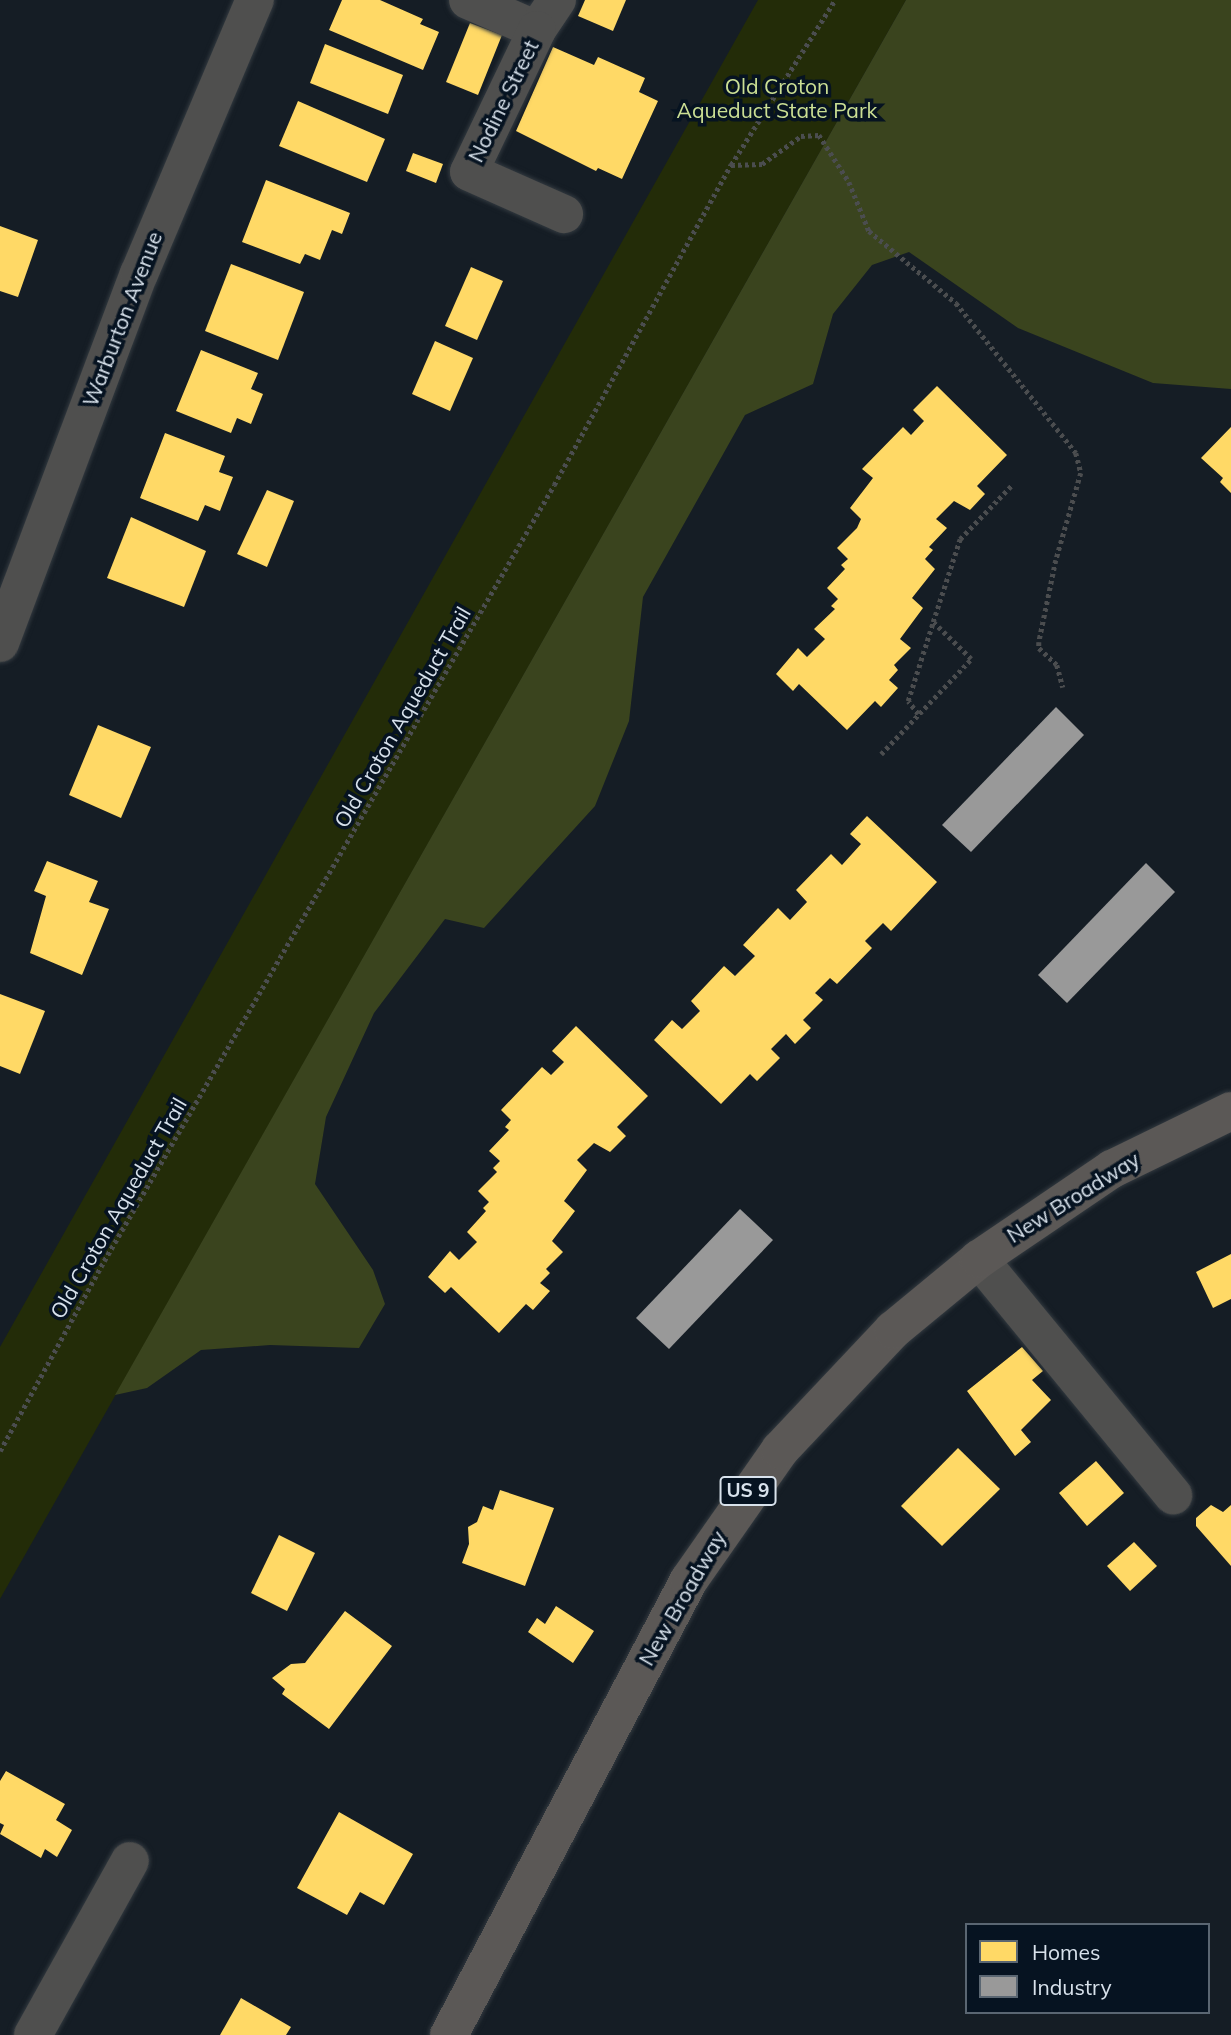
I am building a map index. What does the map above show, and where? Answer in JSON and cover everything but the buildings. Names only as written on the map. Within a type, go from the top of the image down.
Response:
[{"type":"main road","name":"New Broadway","points":[[449,2035],[667,1620],[715,1539],[818,1406],[893,1329],[979,1259],[1112,1169],[1231,1111]]},
{"type":"street","name":"Warburton Avenue","points":[[0,643],[139,274],[255,0]]},
{"type":"street","name":"Nodine Street","points":[[468,0],[547,15],[470,172],[564,214]]},
{"type":"street","points":[[979,1259],[1173,1495]]},
{"type":"street","points":[[33,2035],[130,1861]]},
{"type":"path","name":"Old Croton Aqueduct Trail","points":[[0,1451],[111,1249],[548,497],[731,165],[835,0]]},
{"type":"path","points":[[731,165],[761,164],[801,136],[819,135],[849,182],[869,231],[956,303],[1076,453],[1082,473],[1056,560],[1039,642],[1039,648],[1057,664],[1063,687]]},
{"type":"path","points":[[918,714],[908,701],[960,539],[1012,485]]},
{"type":"path","points":[[881,754],[971,659],[933,622]]},
{"type":"green space","name":"Old Croton Aqueduct State Park","points":[[758,0],[906,0],[0,1599],[0,1347]]},
{"type":"green space","points":[[906,0],[1231,0],[1231,389],[1153,383],[1018,328],[909,252],[872,265],[833,314],[813,384],[745,415],[643,597],[629,721],[595,806],[484,928],[445,919],[374,1013],[326,1117],[315,1184],[373,1270],[385,1304],[359,1348],[270,1345],[201,1350],[147,1388],[115,1395]]}]
